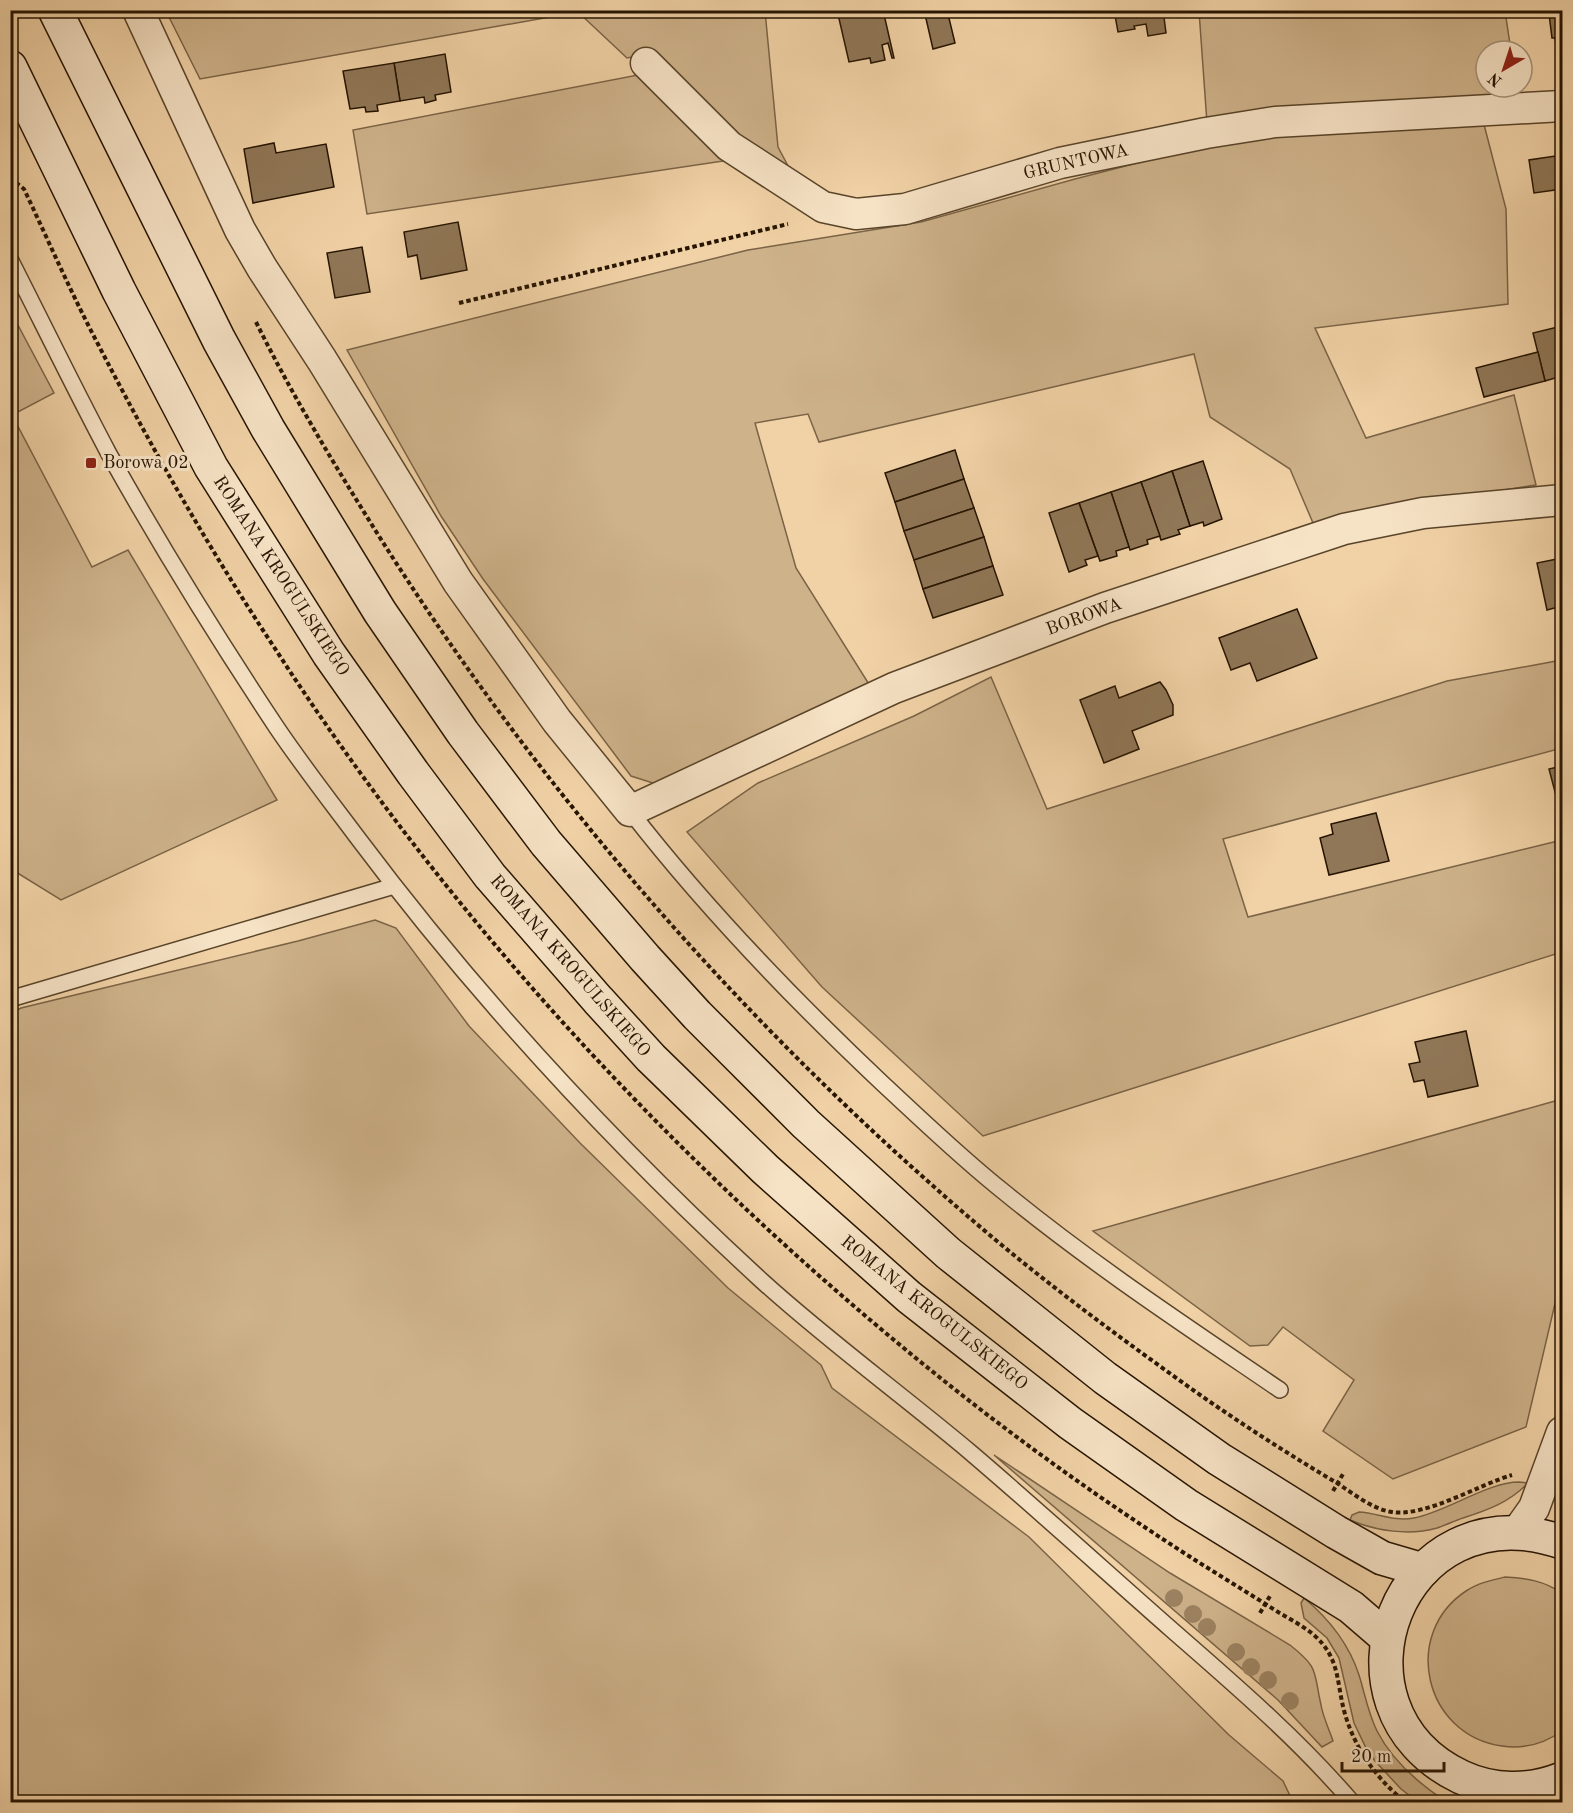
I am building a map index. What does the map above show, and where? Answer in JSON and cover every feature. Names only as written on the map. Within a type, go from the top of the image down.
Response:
[{"type":"main road","points":[[55,10],[219,340],[268,429],[380,612],[463,733],[546,843],[645,958],[697,1015],[806,1124],[948,1253],[1106,1378],[1219,1459],[1336,1532],[1382,1558],[1423,1570]]},
{"type":"main road","name":"ROMANA KROGULSKIEGO","points":[[10,67],[119,291],[217,477],[329,654],[413,773],[490,876],[598,1000],[651,1058],[765,1169],[909,1298],[1070,1424],[1186,1505],[1351,1606],[1387,1638]]},
{"type":"main road","points":[[1563,1542],[1543,1535],[1517,1532],[1491,1534],[1466,1541],[1443,1553],[1423,1570],[1406,1590],[1394,1613],[1387,1638],[1385,1664],[1389,1690],[1397,1715],[1411,1737],[1428,1756],[1450,1772],[1501,1795],[1563,1779]]},
{"type":"street","points":[[138,10],[240,230],[262,268],[322,360],[458,582],[557,721],[630,811]]},
{"type":"street","name":"GRUNTOWA","points":[[646,63],[729,146],[823,207],[856,214],[905,209],[1060,164],[1275,122],[1563,106]]},
{"type":"street","name":"BOROWA","points":[[630,811],[894,688],[1105,608],[1344,529],[1423,513],[1563,500]]},
{"type":"street","points":[[1517,1532],[1534,1508],[1563,1432]]},
{"type":"lane","points":[[10,259],[107,449],[145,517],[280,732],[394,886],[525,1042],[628,1153],[768,1286],[840,1348],[969,1451],[1268,1715],[1326,1772],[1352,1803]]},
{"type":"lane","points":[[630,811],[661,851],[752,954],[814,1019],[1002,1191],[1100,1267],[1280,1390]]},
{"type":"lane","points":[[10,999],[394,886]]},
{"type":"path","points":[[459,303],[793,223],[823,207]]},
{"type":"path","points":[[256,322],[327,452],[382,541],[458,655],[514,733],[604,847],[695,951],[848,1107],[900,1156],[985,1232],[1129,1344],[1235,1418],[1377,1508],[1393,1512],[1419,1511],[1508,1476],[1517,1474],[1546,1479]]},
{"type":"shaded area","points":[[166,11],[765,11],[778,147],[795,179],[721,121],[652,53],[627,58],[578,12],[200,79]]},
{"type":"shaded area","points":[[1199,11],[1505,11],[1509,39],[1474,39],[1474,99],[1483,99],[1207,123]]},
{"type":"shaded area","points":[[643,74],[730,160],[367,214],[353,130]]},
{"type":"shaded area","points":[[1481,113],[1506,209],[1508,304],[1315,328],[1366,438],[1514,395],[1536,485],[1389,508],[1316,530],[1290,469],[1210,417],[1194,354],[819,442],[808,414],[755,423],[796,568],[872,689],[656,784],[631,776],[483,579],[441,516],[347,350],[748,250],[921,222],[1211,144]]},
{"type":"shaded area","points":[[11,312],[54,393],[12,415],[92,567],[128,550],[277,800],[61,900],[11,869]]},
{"type":"shaded area","points":[[1562,660],[1562,748],[1223,839],[1248,917],[1562,840],[1562,952],[983,1136],[822,987],[687,832],[758,783],[914,716],[991,677],[1047,809],[1447,681]]},
{"type":"shaded area","points":[[375,920],[396,928],[469,1026],[580,1143],[728,1288],[821,1365],[832,1388],[1029,1537],[1229,1735],[1283,1781],[1293,1802],[11,1802],[11,1013],[21,1008],[298,941]]},
{"type":"shaded area","points":[[1562,1099],[1562,1274],[1526,1427],[1393,1479],[1323,1431],[1354,1380],[1283,1327],[1268,1345],[1250,1346],[1093,1231]]},
{"type":"shaded area","points":[[994,1455],[1170,1573],[1300,1653],[1314,1671],[1323,1714],[1333,1741],[1322,1747],[1278,1700]]},
{"type":"shaded area","points":[[1519,1482],[1528,1483],[1506,1500],[1437,1528],[1415,1532],[1393,1531],[1350,1520],[1352,1515],[1359,1512],[1400,1519],[1414,1518],[1440,1510],[1494,1487]]},
{"type":"shaded area","points":[[1505,1577],[1535,1581],[1562,1593],[1562,1731],[1541,1742],[1525,1746],[1502,1746],[1475,1738],[1454,1723],[1439,1703],[1430,1680],[1428,1656],[1433,1632],[1446,1610],[1471,1588]]},
{"type":"shaded area","points":[[1304,1598],[1321,1614],[1344,1642],[1355,1664],[1374,1724],[1383,1742],[1417,1780],[1447,1802],[1418,1802],[1401,1789],[1367,1750],[1354,1723],[1339,1658],[1327,1638],[1304,1618],[1301,1603]]},
{"type":"building","points":[[837,10],[883,10],[894,58],[892,58],[888,43],[882,45],[885,60],[871,63],[870,58],[849,62]]},
{"type":"building","points":[[924,10],[947,10],[955,43],[933,49]]},
{"type":"building","points":[[1114,10],[1163,10],[1166,33],[1148,36],[1146,24],[1118,32]]},
{"type":"building","points":[[1552,10],[1562,10],[1562,57],[1558,58],[1555,38],[1552,38],[1549,14]]},
{"type":"building","points":[[445,54],[451,92],[435,95],[436,100],[425,103],[424,97],[400,101],[394,63]]},
{"type":"building","points":[[394,63],[400,101],[377,105],[378,111],[366,112],[365,107],[350,109],[343,71]]},
{"type":"building","points":[[274,143],[276,153],[326,144],[334,187],[253,203],[244,149]]},
{"type":"building","points":[[1562,155],[1562,189],[1534,193],[1529,160]]},
{"type":"building","points":[[458,222],[467,270],[421,279],[417,255],[408,257],[404,232]]},
{"type":"building","points":[[362,247],[370,292],[335,298],[327,253]]},
{"type":"building","points":[[1562,326],[1562,376],[1545,381],[1533,333]]},
{"type":"building","points":[[1538,352],[1545,381],[1484,397],[1476,368]]},
{"type":"building","points":[[955,450],[964,479],[895,502],[885,473]]},
{"type":"building","points":[[1203,461],[1222,519],[1204,526],[1203,522],[1190,526],[1172,471]]},
{"type":"building","points":[[1172,471],[1190,526],[1178,530],[1180,534],[1161,540],[1141,482]]},
{"type":"building","points":[[964,479],[974,508],[904,531],[895,502]]},
{"type":"building","points":[[1141,482],[1160,536],[1147,540],[1148,544],[1130,550],[1111,492]]},
{"type":"building","points":[[1111,492],[1129,547],[1116,551],[1117,556],[1100,561],[1079,503]]},
{"type":"building","points":[[1079,503],[1098,556],[1085,560],[1087,565],[1069,572],[1049,513]]},
{"type":"building","points":[[974,508],[984,537],[914,560],[904,531]]},
{"type":"building","points":[[984,537],[993,566],[923,589],[914,560]]},
{"type":"building","points":[[1562,558],[1562,606],[1547,610],[1537,563]]},
{"type":"building","points":[[993,566],[1003,595],[933,618],[923,589]]},
{"type":"building","points":[[1297,609],[1317,658],[1257,681],[1250,663],[1231,670],[1219,638]]},
{"type":"building","points":[[1160,682],[1173,705],[1173,715],[1132,731],[1139,749],[1104,763],[1080,700],[1115,686],[1119,698]]},
{"type":"building","points":[[1562,766],[1562,810],[1560,811],[1549,769]]},
{"type":"building","points":[[1376,813],[1389,861],[1329,875],[1320,838],[1333,834],[1331,824]]},
{"type":"building","points":[[1466,1031],[1478,1086],[1428,1097],[1424,1080],[1414,1082],[1409,1064],[1420,1062],[1415,1042]]},
{"type":"place","name":"Borowa 02","points":[[91,463]]}]
